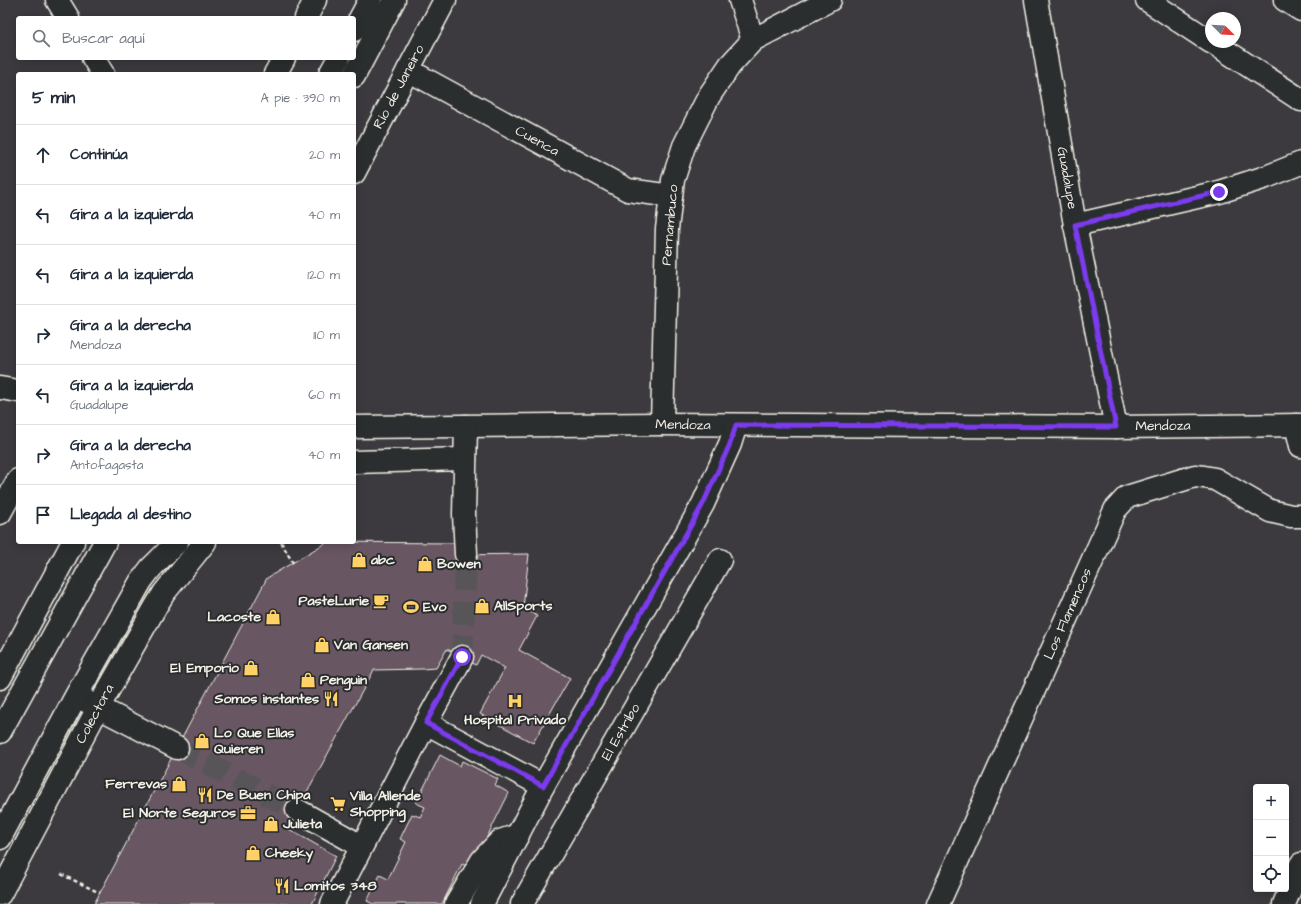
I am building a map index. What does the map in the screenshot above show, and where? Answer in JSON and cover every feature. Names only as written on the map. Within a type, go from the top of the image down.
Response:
[{"type":"street","points":[[57,0],[67,16]]},
{"type":"street","points":[[307,16],[315,0]]},
{"type":"street","points":[[356,26],[370,0]]},
{"type":"street","points":[[356,72],[394,0]]},
{"type":"street","name":"Río de Janeiro","points":[[356,169],[445,0]]},
{"type":"street","points":[[740,0],[753,40]]},
{"type":"street","name":"Pernambuco","points":[[662,424],[667,229],[673,180],[684,146],[709,96],[730,65],[753,40],[830,0]]},
{"type":"street","name":"Guadalupe","points":[[1036,0],[1075,225],[1116,427]]},
{"type":"street","points":[[1147,0],[1205,38]]},
{"type":"street","points":[[1285,0],[1301,10]]},
{"type":"street","points":[[1220,48],[1301,100]]},
{"type":"street","points":[[94,60],[102,72]]},
{"type":"street","points":[[276,72],[283,60]]},
{"type":"street","points":[[331,72],[338,60]]},
{"type":"street","name":"Cuenca","points":[[408,70],[628,190],[671,196]]},
{"type":"street","points":[[1075,225],[1219,192],[1266,177],[1301,163]]},
{"type":"street","points":[[0,388],[16,390]]},
{"type":"street","name":"Mendoza","points":[[356,427],[662,424],[1116,427],[1299,425]]},
{"type":"street","points":[[482,904],[543,786],[703,504],[730,444],[736,425]]},
{"type":"street","points":[[1299,425],[1301,446]]},
{"type":"street","points":[[466,426],[464,514],[466,554]]},
{"type":"street","points":[[356,462],[465,458]]},
{"type":"street","name":"Los Flamencos","points":[[938,904],[1115,510],[1127,497],[1196,476],[1215,479],[1270,511],[1291,516],[1301,516]]},
{"type":"street","points":[[0,513],[16,484]]},
{"type":"street","points":[[0,678],[72,544]]},
{"type":"street","points":[[0,732],[104,544]]},
{"type":"street","name":"Colectora","points":[[0,838],[76,696],[141,582],[151,568],[175,544]]},
{"type":"street","name":"Colectora","points":[[0,894],[98,708],[156,606],[164,593],[203,544]]},
{"type":"street","name":"El Estribo","points":[[522,904],[720,560]]},
{"type":"street","points":[[332,904],[361,846],[462,657]]},
{"type":"street","points":[[76,696],[177,748]]},
{"type":"street","points":[[426,723],[543,786]]},
{"type":"street","points":[[297,810],[361,846]]},
{"type":"street","points":[[456,904],[482,860],[500,841],[518,835]]},
{"type":"street","points":[[1284,904],[1301,864]]},
{"type":"path","points":[[282,544],[293,563]]},
{"type":"path","points":[[61,874],[100,893]]},
{"type":"building","points":[[356,542],[454,543],[457,555],[529,554],[523,608],[537,616],[519,650],[570,678],[533,743],[480,714],[505,668],[481,655],[476,665],[447,649],[436,668],[374,670],[287,828],[336,856],[312,904],[94,904],[267,578],[324,544],[356,544]]},
{"type":"building","points":[[440,755],[460,766],[462,761],[498,779],[495,785],[509,793],[471,869],[462,864],[442,904],[373,904],[367,901],[380,875],[388,879],[406,842],[400,839],[412,814],[420,817],[425,807],[416,803]]},
{"type":"tunnel","points":[[462,657],[466,554]]},
{"type":"tunnel","points":[[177,748],[297,810]]},
{"type":"place","name":"abc","points":[[359,560]]},
{"type":"place","name":"Bowen","points":[[425,564]]},
{"type":"place","name":"PasteLurie","points":[[381,601]]},
{"type":"place","name":"AllSports","points":[[482,606]]},
{"type":"place","name":"Evo","points":[[411,607]]},
{"type":"place","name":"Lacoste","points":[[273,617]]},
{"type":"place","name":"Van Gansen","points":[[322,645]]},
{"type":"place","name":"El Emporio","points":[[251,668]]},
{"type":"place","name":"Penguin","points":[[308,680]]},
{"type":"place","name":"Somos instantes","points":[[331,699]]},
{"type":"place","name":"Hospital Privado","points":[[515,701]]},
{"type":"place","name":"Lo Que Ellas Quieren","points":[[202,741]]},
{"type":"place","name":"Ferrevas","points":[[179,784]]},
{"type":"place","name":"De Buen Chipa","points":[[205,795]]},
{"type":"place","name":"Villa Allende Shopping","points":[[338,804]]},
{"type":"place","name":"El Norte Seguros","points":[[248,813]]},
{"type":"place","name":"Julieta","points":[[271,824]]},
{"type":"place","name":"Cheeky","points":[[253,853]]},
{"type":"place","name":"Lomitos 348","points":[[282,886]]},
{"type":"route","points":[[462,657],[426,723],[543,786],[703,504],[730,444],[736,425],[1116,427],[1075,225],[1219,192]]}]
